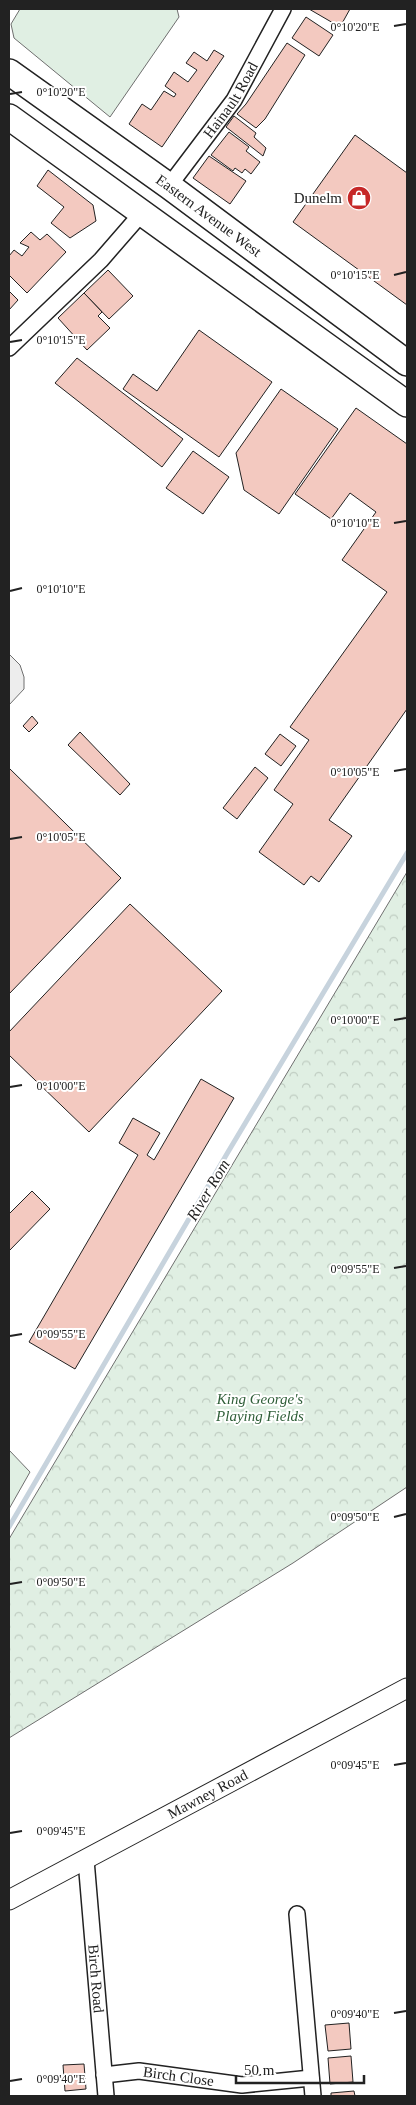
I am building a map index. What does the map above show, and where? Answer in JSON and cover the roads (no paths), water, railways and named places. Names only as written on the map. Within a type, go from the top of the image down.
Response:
[{"type":"highway","name":"Eastern Avenue West","points":[[9,72],[169,186],[407,363]]},
{"type":"highway","points":[[9,117],[407,404]]},
{"type":"street","name":"Hainault Road","points":[[169,186],[234,100],[284,9]]},
{"type":"street","points":[[9,348],[101,260],[141,214]]},
{"type":"street","name":"Mawney Road","points":[[9,1900],[407,1688]]},
{"type":"street","name":"Birch Road","points":[[86,1860],[106,2096]]},
{"type":"street","points":[[297,1914],[313,2096]]},
{"type":"street","name":"Birch Close","points":[[104,2075],[139,2071],[242,2085],[311,2078]]},
{"type":"waterway","name":"River Rom","points":[[9,1527],[228,1152],[407,853]]},
{"type":"place","name":"Dunelm","points":[[359,198]]},
{"type":"park label","name":"King George's Playing Fields","points":[[260,1408]]}]
